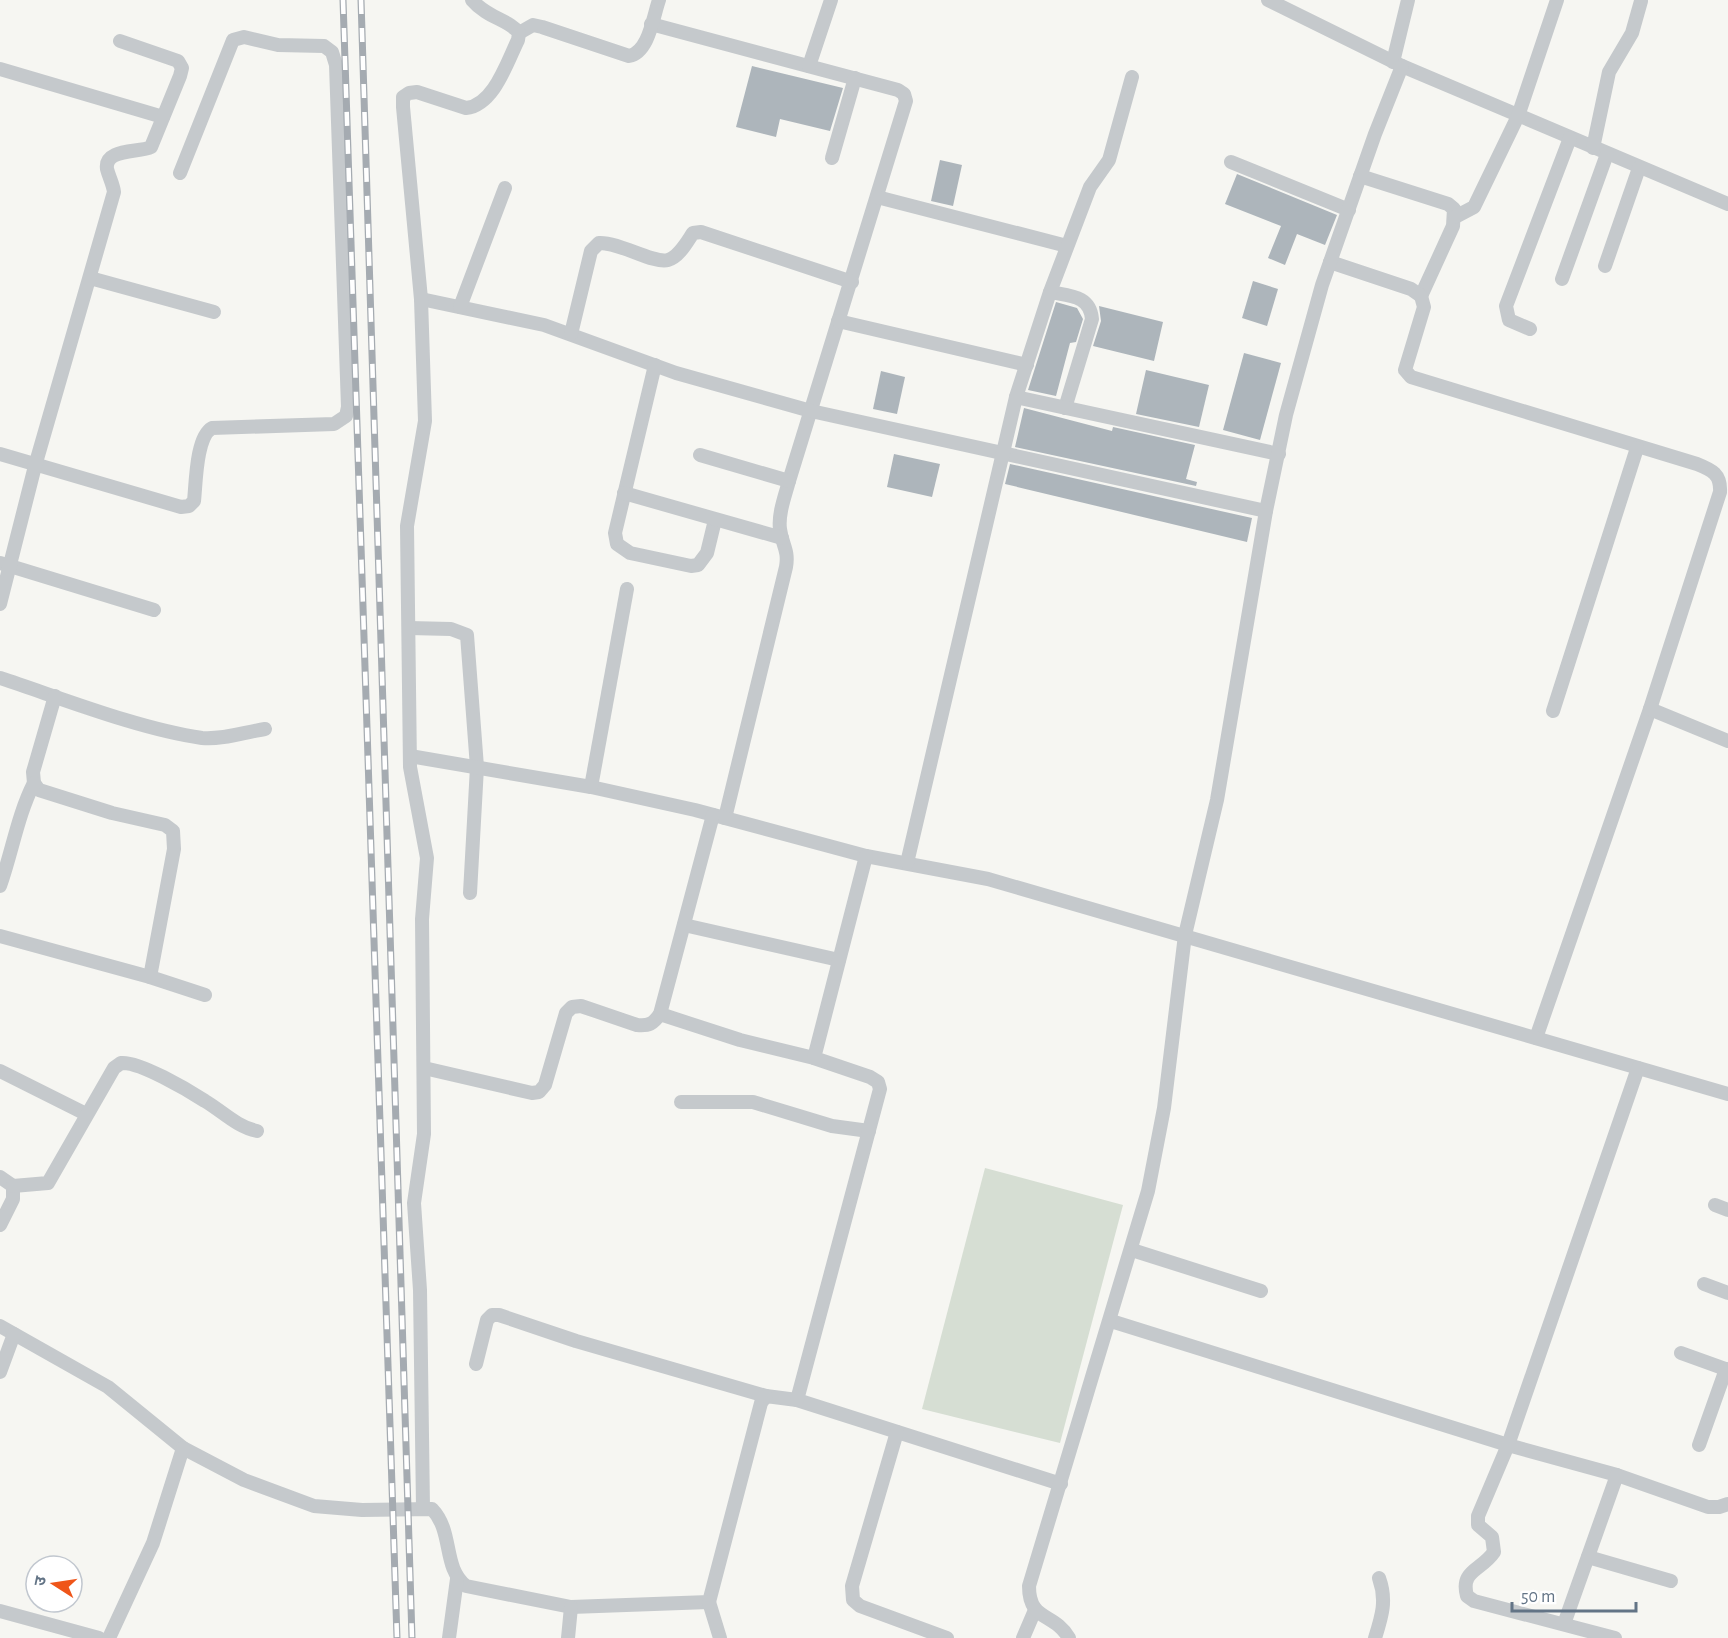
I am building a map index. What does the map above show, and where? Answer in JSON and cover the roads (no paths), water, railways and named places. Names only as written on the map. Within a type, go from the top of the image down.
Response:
[{"type":"street","points":[[423,1508],[420,1290],[414,1196],[424,1134],[422,919],[427,846],[412,780],[410,756],[408,512],[425,421],[421,299],[404,97],[409,93],[417,92],[456,106],[474,107],[489,94],[518,40],[519,33],[516,28],[486,15],[472,0]]},
{"type":"street","points":[[519,33],[533,25],[629,56],[636,55],[643,48],[659,0]]},
{"type":"street","points":[[809,66],[831,0]]},
{"type":"street","points":[[1268,0],[1398,64],[1728,204]]},
{"type":"street","points":[[1069,1638],[1059,1625],[1035,1610],[1029,1601],[1029,1586],[1111,1321],[1148,1191],[1164,1108],[1185,935],[1217,800],[1266,511],[1286,415],[1330,262],[1398,64],[1408,0]]},
{"type":"street","points":[[1455,217],[1474,207],[1518,116],[1557,0]]},
{"type":"street","points":[[1593,148],[1609,72],[1632,33],[1640,0]]},
{"type":"street","points":[[424,1068],[532,1093],[539,1092],[545,1085],[566,1013],[572,1007],[581,1006],[646,1026],[654,1022],[660,1014],[684,925],[719,816],[786,567],[787,548],[782,538],[780,520],[789,481],[906,101],[904,94],[898,90],[651,24]]},
{"type":"street","points":[[0,454],[181,507],[189,506],[194,501],[201,443],[206,431],[212,428],[334,424],[346,416],[348,407],[338,111],[336,65],[332,52],[324,46],[278,45],[244,37],[233,40],[180,173]]},
{"type":"street","points":[[0,604],[5,565],[114,192],[107,167],[109,159],[114,154],[144,151],[151,147],[182,68],[178,61],[169,57],[120,41]]},
{"type":"street","points":[[0,69],[163,117]]},
{"type":"street","points":[[907,863],[1016,397],[1050,292],[1090,187],[1109,159],[1132,77]]},
{"type":"street","points":[[832,158],[855,78]]},
{"type":"street","points":[[1530,329],[1509,320],[1506,306],[1570,138]]},
{"type":"street","points":[[1562,279],[1607,154]]},
{"type":"street","points":[[1231,162],[1349,210]]},
{"type":"street","points":[[1605,266],[1639,168]]},
{"type":"street","points":[[1360,176],[1449,204],[1454,209],[1455,217],[1421,296],[1424,307],[1405,370],[1411,377],[1637,448],[1722,472],[1720,492],[1650,709],[1536,1038]]},
{"type":"street","points":[[460,307],[505,188]]},
{"type":"street","points":[[877,197],[1067,246]]},
{"type":"street","points":[[571,334],[591,251],[600,243],[611,243],[660,260],[669,260],[677,254],[693,233],[700,231],[852,282]]},
{"type":"street","points":[[1330,262],[1411,289],[1421,296]]},
{"type":"street","points":[[90,278],[214,312]]},
{"type":"street","points":[[1050,292],[1086,301],[1091,308],[1092,319],[1065,408]]},
{"type":"street","points":[[421,299],[544,325],[655,365],[811,411],[1266,511]]},
{"type":"street","points":[[838,321],[1027,365]]},
{"type":"street","points":[[655,365],[615,533],[617,544],[630,553],[691,566],[698,565],[707,554],[715,520]]},
{"type":"street","points":[[1016,397],[1279,454]]},
{"type":"street","points":[[1553,711],[1637,448]]},
{"type":"street","points":[[700,454],[789,481]]},
{"type":"street","points":[[624,493],[782,538]]},
{"type":"street","points":[[5,565],[154,610]]},
{"type":"street","points":[[591,787],[627,589]]},
{"type":"street","points":[[409,628],[451,629],[467,635],[477,767],[470,893]]},
{"type":"street","points":[[0,678],[144,724],[202,738],[217,738],[265,729]]},
{"type":"street","points":[[56,696],[33,772],[34,783],[39,790],[165,825],[173,831],[174,849],[150,977]]},
{"type":"street","points":[[1650,709],[1728,741]]},
{"type":"street","points":[[410,756],[591,787],[719,816],[866,856],[988,879],[1728,1094]]},
{"type":"street","points":[[0,886],[14,846],[23,804],[34,783]]},
{"type":"street","points":[[814,1058],[866,856]]},
{"type":"street","points":[[684,925],[839,960]]},
{"type":"street","points":[[0,936],[150,977],[205,995]]},
{"type":"street","points":[[660,1014],[740,1040],[814,1058],[878,1082],[880,1089],[797,1400]]},
{"type":"street","points":[[0,1177],[13,1186],[48,1183],[86,1114],[114,1068],[120,1063],[127,1062],[205,1101],[242,1127],[257,1131]]},
{"type":"street","points":[[1615,1638],[1474,1601],[1467,1596],[1464,1585],[1466,1577],[1494,1552],[1492,1537],[1478,1525],[1478,1516],[1508,1445],[1638,1068]]},
{"type":"street","points":[[0,1071],[86,1114]]},
{"type":"street","points":[[681,1102],[753,1102],[832,1126],[869,1131]]},
{"type":"street","points":[[0,1225],[13,1199],[13,1186]]},
{"type":"street","points":[[1132,1250],[1261,1291]]},
{"type":"street","points":[[1704,1284],[1728,1293]]},
{"type":"street","points":[[476,1364],[487,1320],[492,1315],[499,1315],[576,1341],[766,1396],[797,1400],[1061,1485]]},
{"type":"street","points":[[1111,1321],[1508,1445],[1617,1475],[1708,1507],[1728,1504]]},
{"type":"street","points":[[0,1326],[108,1387],[183,1448],[212,1466],[314,1506],[362,1510],[432,1509],[441,1519],[457,1579],[449,1638]]},
{"type":"street","points":[[0,1372],[14,1335]]},
{"type":"street","points":[[1681,1353],[1727,1370],[1699,1445]]},
{"type":"street","points":[[720,1638],[709,1602],[760,1403],[766,1396]]},
{"type":"street","points":[[897,1432],[852,1586],[853,1600],[860,1606],[947,1638]]},
{"type":"street","points":[[109,1638],[153,1543],[183,1448]]},
{"type":"street","points":[[1564,1624],[1617,1475]]},
{"type":"street","points":[[1588,1557],[1671,1581]]},
{"type":"street","points":[[1375,1638],[1384,1606],[1384,1592],[1379,1578]]},
{"type":"street","points":[[457,1579],[466,1586],[487,1592],[571,1606],[709,1602]]},
{"type":"street","points":[[568,1638],[571,1606]]},
{"type":"street","points":[[1023,1638],[1035,1610]]},
{"type":"street","points":[[0,1611],[99,1638]]},
{"type":"railway","points":[[343,0],[397,1638]]},
{"type":"railway","points":[[361,0],[412,1638]]}]
